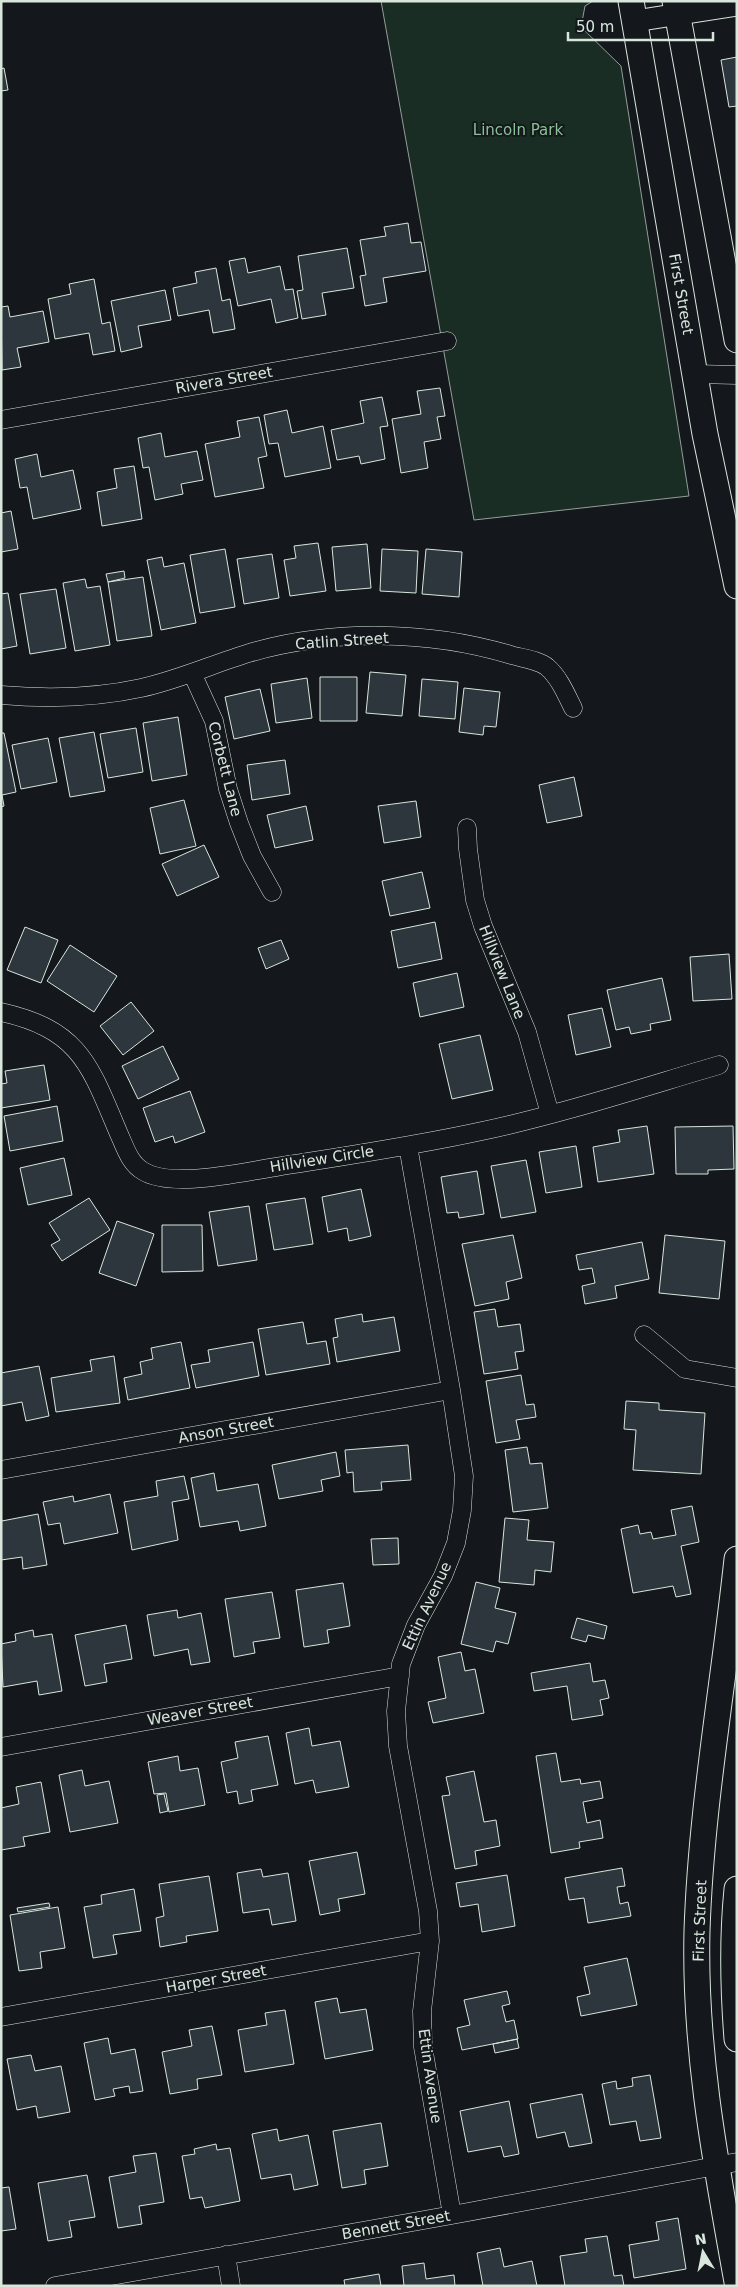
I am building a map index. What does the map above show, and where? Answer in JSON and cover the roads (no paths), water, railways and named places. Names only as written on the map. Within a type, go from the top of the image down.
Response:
[{"type":"main road","points":[[676,8],[737,340]]},
{"type":"main road","name":"First Street","points":[[633,11],[695,374],[737,586]]},
{"type":"main road","name":"First Street","points":[[737,1559],[703,1848],[697,1931],[699,2041],[726,2164],[737,2282]]},
{"type":"main road","points":[[737,1888],[733,1931],[732,1987],[737,2039]]},
{"type":"street","points":[[633,11],[737,5]]},
{"type":"street","name":"Rivera Street","points":[[1,420],[447,341]]},
{"type":"street","points":[[695,374],[737,375]]},
{"type":"street","name":"Catlin Street","points":[[1,695],[35,698],[88,696],[141,688],[250,653],[308,640],[369,636],[429,638],[488,648],[546,666],[560,682],[573,708]]},
{"type":"street","name":"Corbett Lane","points":[[192,673],[214,721],[228,789],[238,824],[252,856],[272,892]]},
{"type":"street","name":"Hillview Lane","points":[[467,828],[475,900],[483,926],[527,1032],[550,1114]]},
{"type":"street","name":"Hillview Circle","points":[[1,1012],[26,1017],[49,1028],[68,1042],[82,1056],[94,1076],[130,1158],[140,1170],[154,1177],[170,1179],[215,1176],[408,1146],[484,1131],[719,1065]]},
{"type":"street","name":"Ettin Avenue","points":[[408,1146],[451,1390],[464,1476],[462,1510],[456,1542],[446,1568],[416,1625],[401,1664],[396,1711],[398,1746],[428,1911],[430,1941],[422,2011],[423,2047],[452,2215]]},
{"type":"street","points":[[644,1335],[685,1370],[737,1378]]},
{"type":"street","name":"Anson Street","points":[[1,1470],[451,1390]]},
{"type":"street","name":"Weaver Street","points":[[1,1747],[400,1676]]},
{"type":"street","name":"Harper Street","points":[[1,2018],[430,1941]]},
{"type":"street","name":"Bennett Street","points":[[55,2286],[726,2164]]},
{"type":"street","points":[[226,2255],[232,2286]]},
{"type":"park label","name":"Lincoln Park","points":[[518,130]]}]
